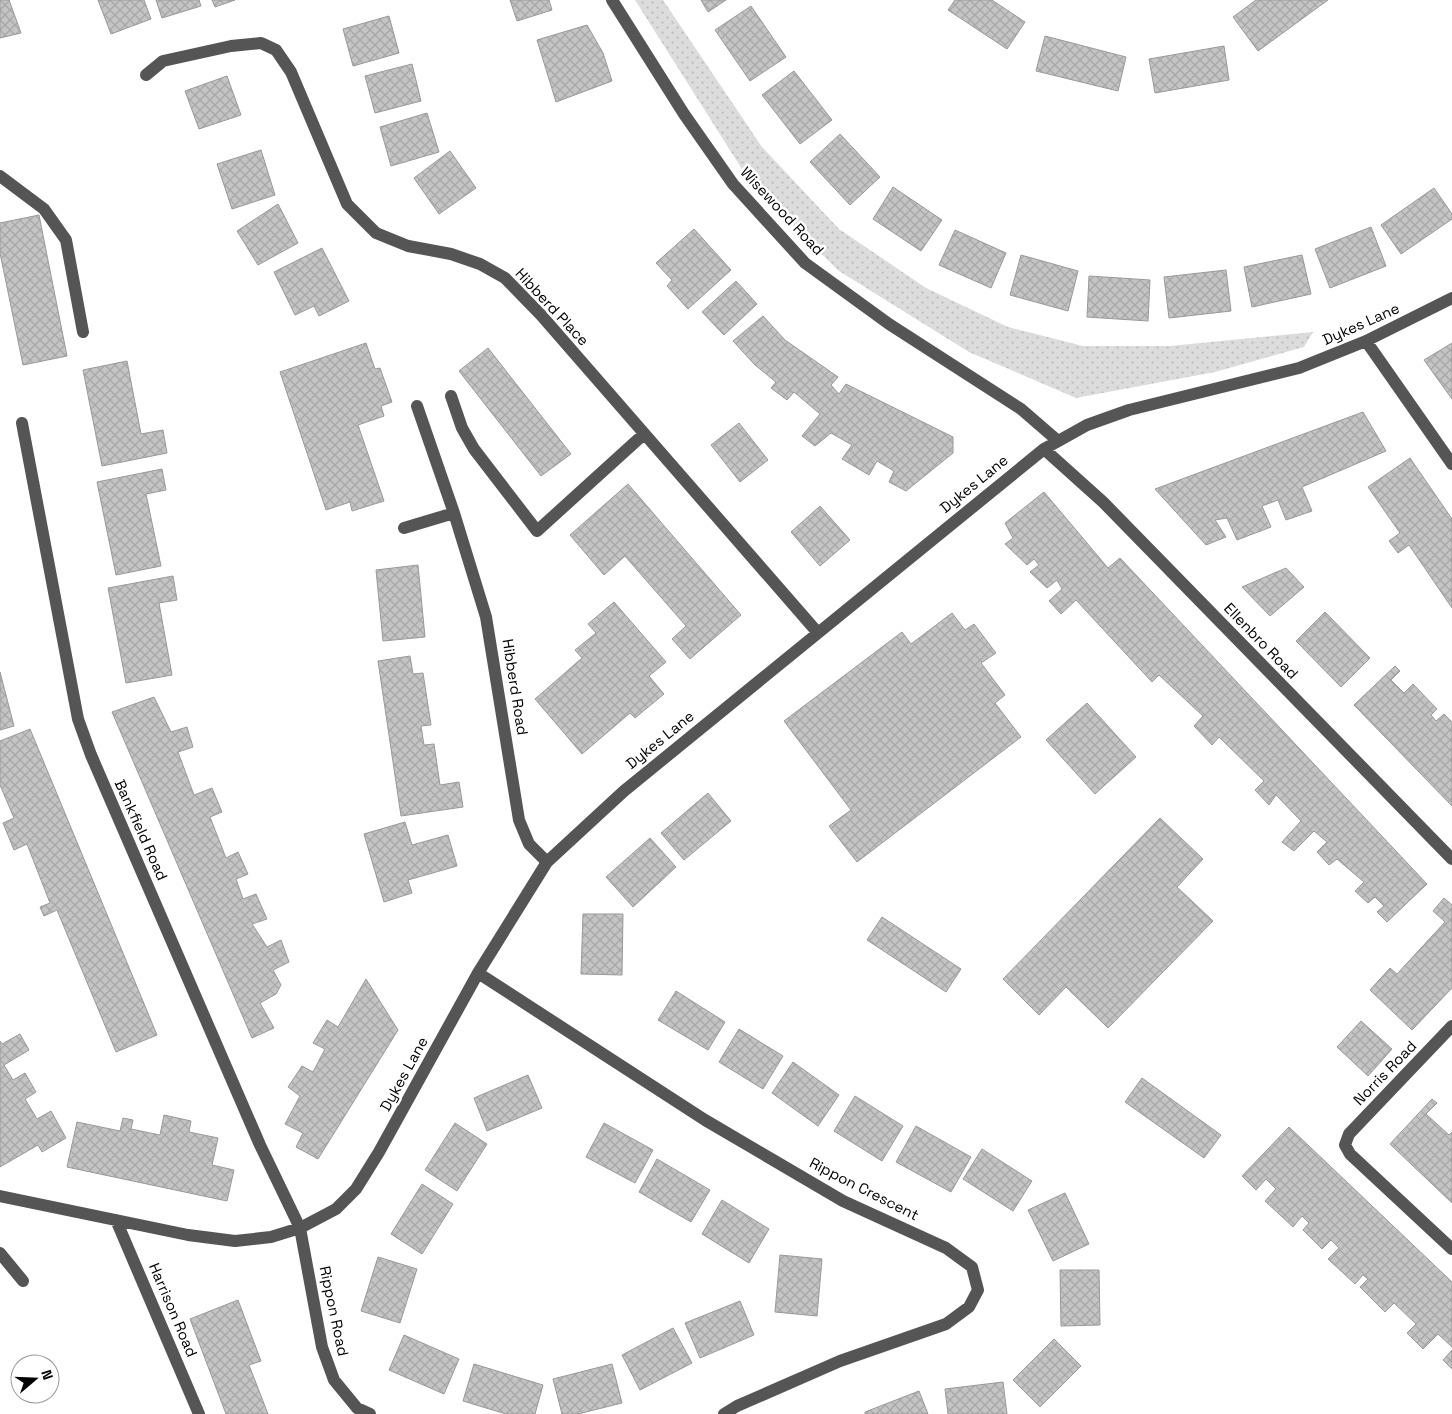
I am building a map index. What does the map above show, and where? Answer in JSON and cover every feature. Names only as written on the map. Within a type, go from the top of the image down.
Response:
[{"type":"street","name":"Wisewood Road","points":[[612,0],[684,114],[733,184],[805,263],[889,324],[1020,409],[1058,441]]},
{"type":"street","name":"Hibberd Place","points":[[146,75],[163,61],[230,46],[261,43],[276,50],[292,72],[347,204],[376,233],[408,246],[451,254],[480,264],[505,278],[541,315],[818,633]]},
{"type":"street","points":[[0,176],[44,209],[66,240],[83,332]]},
{"type":"street","name":"Dykes Lane","points":[[0,1196],[188,1235],[235,1241],[271,1237],[300,1228],[336,1209],[356,1189],[478,973],[547,862],[624,791],[1044,449],[1087,425],[1129,410],[1299,368],[1366,341],[1452,298]]},
{"type":"street","points":[[1366,341],[1452,464]]},
{"type":"street","points":[[451,396],[462,428],[474,449],[537,531],[644,434]]},
{"type":"street","name":"Hibberd Road","points":[[417,406],[454,514],[486,617],[520,820],[529,844],[547,862]]},
{"type":"street","name":"Bankfield Road","points":[[22,423],[78,719],[260,1145],[300,1228]]},
{"type":"street","name":"Ellenbro Road","points":[[1044,449],[1103,502],[1452,859]]},
{"type":"street","points":[[404,528],[454,514]]},
{"type":"street","name":"Rippon Crescent","points":[[478,973],[705,1120],[843,1200],[946,1248],[972,1267],[978,1290],[969,1307],[946,1324],[840,1361],[737,1406],[724,1414]]},
{"type":"street","name":"Norris Road","points":[[1452,1026],[1349,1134],[1345,1145],[1350,1154],[1452,1249]]},
{"type":"street","name":"Harrison Road","points":[[116,1220],[199,1414]]},
{"type":"street","name":"Rippon Road","points":[[300,1228],[322,1347],[334,1380],[357,1408],[370,1414]]},
{"type":"street","points":[[0,1253],[23,1281]]},
{"type":"shaded area","points":[[635,0],[663,0],[762,147],[839,229],[926,288],[1008,327],[1083,346],[1170,346],[1313,332],[1304,347],[1215,372],[1076,398],[969,352],[839,271],[752,185]]},
{"type":"building","points":[[0,0],[9,0],[21,33],[0,38]]},
{"type":"building","points":[[98,0],[144,0],[151,19],[111,34]]},
{"type":"building","points":[[156,0],[199,0],[201,6],[162,18]]},
{"type":"building","points":[[212,0],[235,0],[215,7]]},
{"type":"building","points":[[510,0],[549,0],[552,10],[517,21]]},
{"type":"building","points":[[701,0],[726,0],[708,12]]},
{"type":"building","points":[[955,0],[992,0],[1025,22],[1007,49],[948,10]]},
{"type":"building","points":[[1256,0],[1328,0],[1258,51],[1233,17]]},
{"type":"building","points":[[751,6],[786,57],[750,81],[715,30]]},
{"type":"building","points":[[389,16],[399,53],[353,66],[343,29]]},
{"type":"building","points":[[587,25],[603,53],[612,81],[556,102],[537,40]]},
{"type":"building","points":[[1045,36],[1126,57],[1118,91],[1036,71]]},
{"type":"building","points":[[1224,46],[1229,80],[1155,93],[1149,59]]},
{"type":"building","points":[[412,64],[421,101],[375,113],[365,76]]},
{"type":"building","points":[[794,71],[832,120],[800,144],[762,95]]},
{"type":"building","points":[[227,76],[241,115],[199,129],[185,91]]},
{"type":"building","points":[[427,113],[439,152],[391,166],[380,127]]},
{"type":"building","points":[[840,134],[880,177],[850,205],[810,162]]},
{"type":"building","points":[[261,150],[275,195],[232,209],[217,164]]},
{"type":"building","points":[[450,151],[476,188],[439,214],[414,178]]},
{"type":"building","points":[[893,187],[942,220],[921,251],[873,219]]},
{"type":"building","points":[[1434,188],[1452,214],[1452,219],[1401,254],[1381,225]]},
{"type":"building","points":[[278,204],[298,243],[258,265],[237,231]]},
{"type":"building","points":[[39,215],[67,356],[23,365],[0,253],[0,223]]},
{"type":"building","points":[[1371,227],[1386,266],[1330,288],[1315,249]]},
{"type":"building","points":[[694,229],[731,270],[688,309],[667,286],[672,280],[656,263]]},
{"type":"building","points":[[955,230],[1006,253],[991,288],[939,265]]},
{"type":"building","points":[[322,248],[349,301],[319,316],[314,306],[295,315],[274,272]]},
{"type":"building","points":[[1021,255],[1078,271],[1068,311],[1010,295]]},
{"type":"building","points":[[1302,255],[1311,294],[1252,307],[1244,267]]},
{"type":"building","points":[[1226,270],[1231,311],[1169,318],[1164,277]]},
{"type":"building","points":[[1089,276],[1150,280],[1148,321],[1087,317]]},
{"type":"building","points":[[736,281],[757,304],[724,335],[702,312]]},
{"type":"building","points":[[763,316],[785,340],[838,377],[831,385],[839,394],[846,384],[953,437],[953,453],[906,491],[889,482],[894,471],[877,461],[869,475],[842,459],[852,445],[831,433],[815,446],[802,436],[820,414],[794,392],[787,400],[771,388],[776,382],[755,365],[733,341]]},
{"type":"building","points":[[366,343],[375,369],[380,368],[392,402],[381,406],[384,416],[358,425],[384,501],[352,511],[350,502],[326,510],[280,372]]},
{"type":"building","points":[[1452,343],[1452,399],[1424,360]]},
{"type":"building","points":[[488,348],[571,454],[541,476],[459,371]]},
{"type":"building","points":[[127,361],[141,434],[163,430],[167,453],[102,466],[83,370]]},
{"type":"building","points":[[1363,412],[1386,451],[1302,487],[1312,511],[1286,520],[1278,500],[1262,506],[1271,527],[1237,540],[1227,518],[1215,520],[1226,537],[1206,545],[1155,489]]},
{"type":"building","points":[[739,423],[768,460],[740,482],[711,445]]},
{"type":"building","points":[[1410,458],[1452,519],[1452,608],[1409,545],[1398,553],[1389,541],[1400,533],[1368,487]]},
{"type":"building","points":[[162,469],[166,490],[146,494],[161,566],[116,575],[97,482]]},
{"type":"building","points":[[628,484],[741,615],[690,659],[672,639],[686,626],[625,556],[604,575],[570,535]]},
{"type":"building","points":[[1044,492],[1108,568],[1120,558],[1427,884],[1387,922],[1377,912],[1384,906],[1375,897],[1368,903],[1355,891],[1364,882],[1337,859],[1329,865],[1317,852],[1327,842],[1314,831],[1294,851],[1282,842],[1301,821],[1276,795],[1269,805],[1255,790],[1264,781],[1219,737],[1212,745],[1194,726],[1203,716],[1159,675],[1152,682],[1076,600],[1061,614],[1049,601],[1062,589],[1057,580],[1047,588],[1030,572],[1039,565],[1034,559],[1027,565],[1005,544],[1013,538],[1005,523]]},
{"type":"building","points":[[820,506],[850,540],[820,566],[791,532]]},
{"type":"building","points":[[418,565],[425,637],[383,641],[376,570]]},
{"type":"building","points":[[1286,568],[1304,587],[1270,616],[1242,587]]},
{"type":"building","points":[[173,576],[177,600],[159,603],[172,675],[126,683],[108,588]]},
{"type":"building","points":[[614,602],[666,662],[649,676],[664,694],[635,718],[630,713],[582,754],[535,699],[582,658],[575,650],[596,633],[588,624]]},
{"type":"building","points":[[1325,612],[1370,658],[1341,687],[1296,641]]},
{"type":"building","points":[[952,613],[965,630],[974,624],[996,653],[981,663],[1005,695],[995,703],[1021,737],[857,862],[829,826],[851,810],[784,721],[902,632],[911,644]]},
{"type":"building","points":[[410,656],[413,674],[423,673],[431,725],[421,726],[424,745],[434,744],[440,785],[459,782],[463,807],[401,816],[378,661]]},
{"type":"building","points":[[1395,666],[1400,671],[1391,680],[1404,693],[1413,684],[1437,709],[1431,715],[1436,721],[1444,714],[1452,722],[1452,806],[1354,705]]},
{"type":"building","points":[[0,672],[14,726],[0,730]]},
{"type":"building","points":[[154,697],[171,732],[187,727],[193,747],[178,752],[194,795],[212,788],[222,812],[210,817],[226,858],[238,852],[248,874],[236,879],[243,899],[256,894],[267,919],[252,924],[267,947],[281,940],[289,962],[273,970],[281,985],[276,994],[260,1003],[274,1028],[252,1038],[112,712]]},
{"type":"building","points":[[1087,703],[1136,757],[1095,794],[1046,740]]},
{"type":"building","points":[[30,729],[157,1035],[116,1052],[57,910],[44,916],[40,907],[50,903],[27,844],[14,850],[3,823],[14,818],[0,785],[0,741]]},
{"type":"building","points":[[708,793],[731,821],[684,860],[661,833]]},
{"type":"building","points":[[1160,818],[1203,859],[1177,887],[1213,921],[1108,1028],[1066,987],[1039,1015],[1003,979]]},
{"type":"building","points":[[405,822],[412,845],[448,835],[457,866],[408,880],[412,893],[384,902],[364,834]]},
{"type":"building","points":[[650,838],[676,867],[633,907],[606,877]]},
{"type":"building","points":[[1444,898],[1452,905],[1452,988],[1412,1030],[1370,990],[1390,968],[1397,974],[1445,922],[1433,911]]},
{"type":"building","points":[[583,914],[623,914],[622,975],[581,974]]},
{"type":"building","points":[[882,917],[961,969],[946,992],[867,940]]},
{"type":"building","points":[[366,979],[398,1030],[318,1159],[296,1147],[303,1133],[285,1124],[300,1096],[288,1087],[302,1066],[313,1072],[325,1049],[313,1043],[327,1020],[338,1027]]},
{"type":"building","points":[[676,991],[725,1022],[708,1050],[658,1020]]},
{"type":"building","points":[[1361,1021],[1392,1049],[1368,1076],[1337,1047]]},
{"type":"building","points":[[739,1029],[783,1056],[763,1089],[719,1062]]},
{"type":"building","points":[[20,1034],[29,1050],[4,1065],[13,1080],[25,1073],[36,1092],[25,1099],[37,1119],[51,1111],[66,1138],[42,1152],[38,1145],[0,1167],[0,1041],[2,1044]]},
{"type":"building","points":[[793,1062],[839,1095],[818,1126],[772,1093]]},
{"type":"building","points":[[528,1075],[542,1108],[487,1131],[474,1098]]},
{"type":"building","points":[[1142,1078],[1221,1135],[1204,1158],[1125,1102]]},
{"type":"building","points":[[855,1096],[903,1126],[882,1161],[834,1131]]},
{"type":"building","points":[[1432,1099],[1437,1103],[1426,1114],[1449,1135],[1452,1132],[1452,1203],[1390,1144]]},
{"type":"building","points":[[164,1115],[191,1121],[189,1132],[218,1138],[212,1165],[234,1170],[227,1201],[67,1167],[77,1122],[120,1131],[123,1118],[133,1120],[131,1129],[160,1135]]},
{"type":"building","points":[[455,1123],[487,1144],[457,1191],[425,1170]]},
{"type":"building","points":[[604,1123],[653,1150],[635,1183],[586,1157]]},
{"type":"building","points":[[916,1126],[971,1157],[951,1192],[896,1162]]},
{"type":"building","points":[[1289,1127],[1452,1282],[1452,1347],[1438,1334],[1423,1349],[1407,1333],[1416,1324],[1394,1303],[1385,1312],[1360,1287],[1368,1279],[1363,1275],[1355,1284],[1328,1259],[1339,1248],[1331,1240],[1322,1249],[1303,1230],[1309,1223],[1302,1216],[1293,1227],[1265,1201],[1276,1189],[1266,1179],[1256,1190],[1242,1176]]},
{"type":"building","points":[[982,1149],[1032,1181],[1013,1211],[963,1179]]},
{"type":"building","points":[[657,1159],[710,1190],[691,1222],[639,1192]]},
{"type":"building","points":[[422,1184],[453,1204],[422,1254],[391,1234]]},
{"type":"building","points":[[1065,1193],[1089,1244],[1053,1261],[1028,1210]]},
{"type":"building","points":[[722,1200],[769,1229],[749,1263],[702,1234]]},
{"type":"building","points":[[780,1255],[822,1259],[817,1316],[775,1312]]},
{"type":"building","points":[[378,1257],[417,1269],[400,1323],[361,1311]]},
{"type":"building","points":[[1060,1270],[1099,1270],[1100,1325],[1061,1326]]},
{"type":"building","points":[[238,1300],[261,1361],[249,1365],[268,1414],[226,1414],[190,1319]]},
{"type":"building","points":[[740,1301],[754,1335],[700,1358],[685,1323]]},
{"type":"building","points":[[673,1328],[692,1363],[640,1390],[622,1355]]},
{"type":"building","points":[[404,1335],[459,1359],[444,1394],[389,1370]]},
{"type":"building","points":[[1054,1339],[1081,1366],[1040,1407],[1013,1380]]},
{"type":"building","points":[[1452,1350],[1452,1369],[1443,1360]]},
{"type":"building","points":[[474,1364],[543,1385],[535,1414],[506,1414],[463,1401]]},
{"type":"building","points":[[612,1364],[622,1403],[578,1414],[562,1414],[553,1379]]},
{"type":"building","points":[[1003,1382],[1007,1414],[948,1414],[945,1389]]},
{"type":"building","points":[[919,1391],[928,1414],[865,1414],[865,1412]]}]
